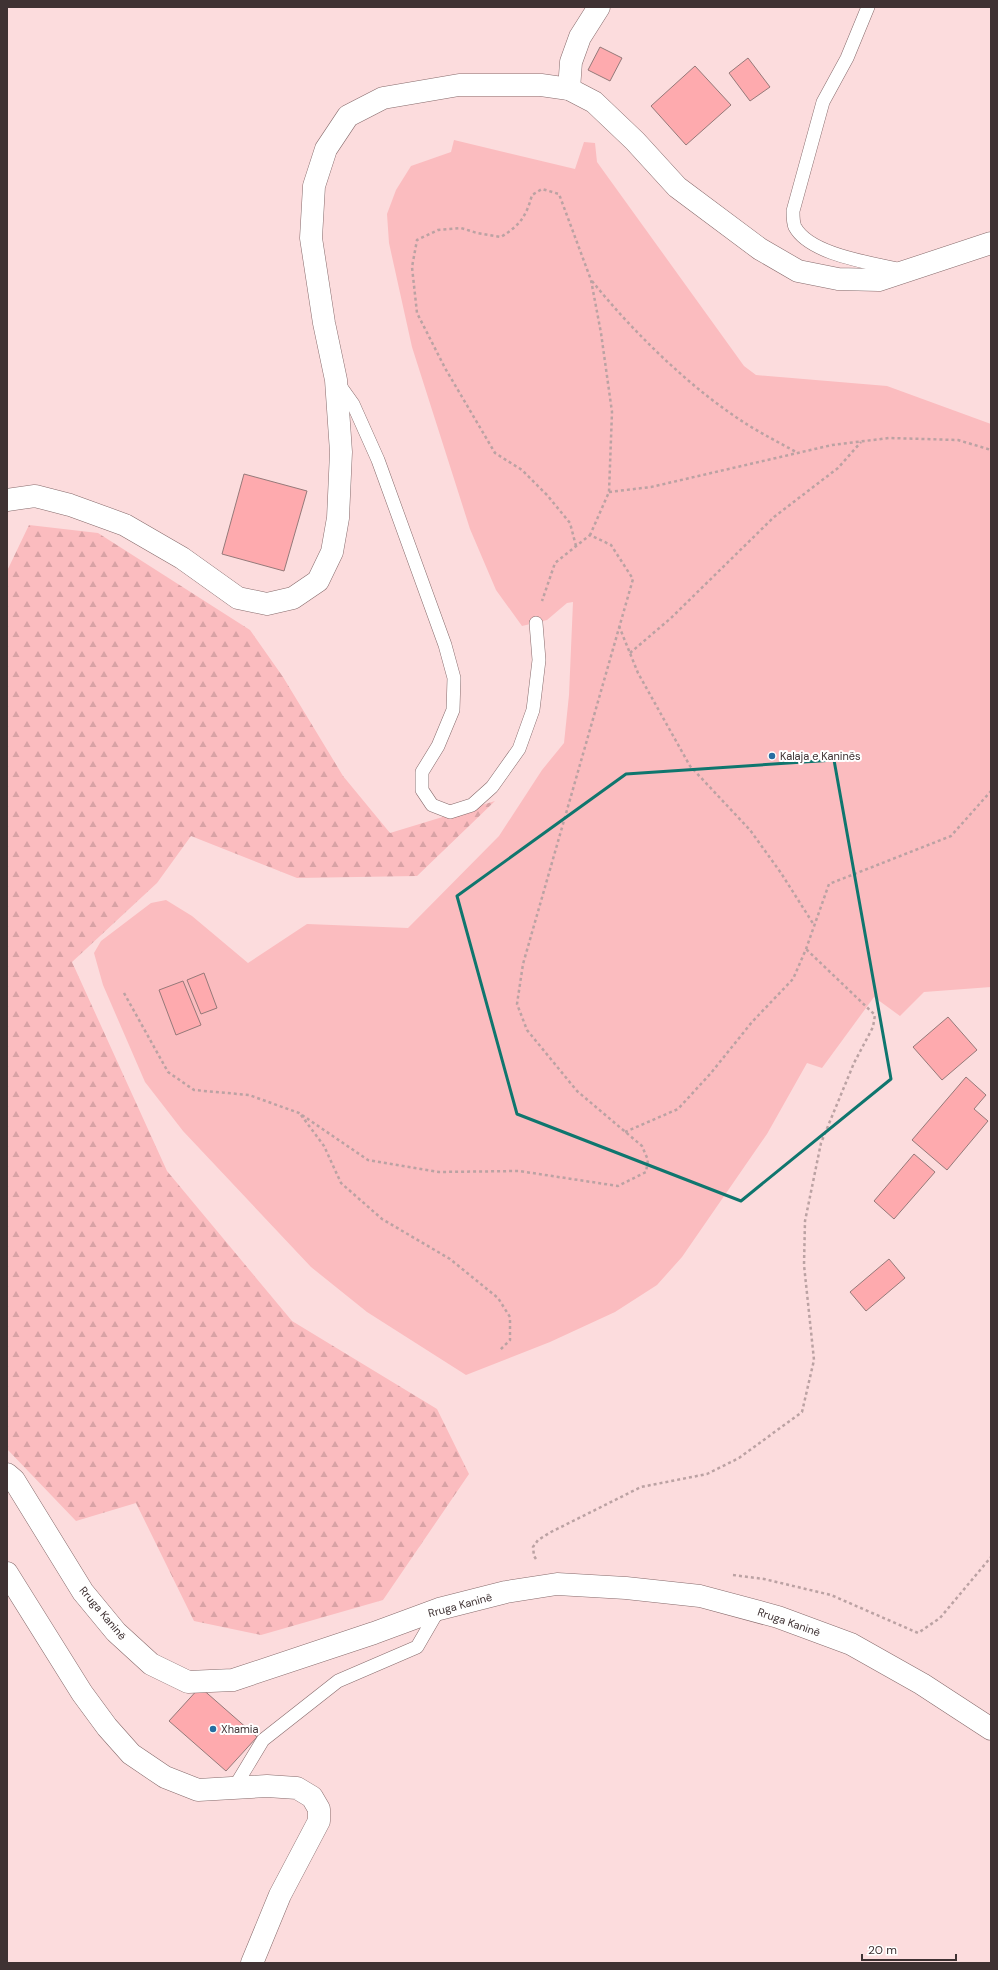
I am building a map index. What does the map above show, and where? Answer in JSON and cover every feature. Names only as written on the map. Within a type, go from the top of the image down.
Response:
[{"type":"street","points":[[569,89],[571,62],[578,43],[599,7]]},
{"type":"street","points":[[7,500],[35,496],[70,505],[125,525],[182,558],[238,598],[267,604],[293,598],[318,580],[332,552],[337,525],[341,452],[336,380],[324,323],[311,238],[314,186],[326,149],[348,116],[383,98],[459,85],[541,85],[569,89],[594,102],[635,141],[677,187],[760,249],[798,271],[838,279],[879,280],[991,243]]},
{"type":"street","name":"Rruga Kaninë","points":[[7,1474],[14,1480],[83,1592],[116,1632],[151,1664],[188,1682],[233,1680],[374,1633],[439,1609],[506,1592],[557,1584],[626,1588],[700,1596],[778,1616],[851,1644],[922,1684],[991,1729]]},
{"type":"street","points":[[7,1573],[82,1693],[106,1727],[131,1754],[165,1777],[198,1790],[268,1786],[297,1788],[312,1797],[319,1809],[319,1821],[280,1895],[252,1963]]},
{"type":"lane","points":[[868,7],[847,58],[823,102],[793,212],[795,226],[806,240],[832,253],[906,272]]},
{"type":"lane","points":[[336,380],[353,404],[378,460],[445,645],[454,678],[454,710],[438,746],[422,772],[422,790],[432,805],[450,812],[472,804],[492,787],[518,749],[533,710],[539,660],[536,623]]},
{"type":"lane","points":[[234,1788],[263,1740],[338,1682],[417,1647],[439,1609]]},
{"type":"path","points":[[536,623],[555,563],[590,535],[609,492],[612,412],[601,333],[591,280],[559,194],[542,189],[532,195],[527,212],[516,227],[501,236],[477,233],[461,228],[438,230],[417,240],[412,267],[417,313],[445,368],[478,425],[495,453],[522,470],[547,495],[570,523],[576,546]]},
{"type":"path","points":[[591,280],[618,314],[694,386],[748,425],[797,453]]},
{"type":"path","points":[[609,492],[651,487],[832,445],[861,441],[889,438],[958,440],[991,450]]},
{"type":"path","points":[[630,653],[671,618],[774,518],[838,468],[861,441]]},
{"type":"path","points":[[124,993],[142,1028],[168,1072],[194,1090],[249,1095],[299,1113],[368,1160],[439,1172],[518,1171],[618,1186],[646,1172],[648,1160],[642,1146],[577,1091],[527,1030],[516,1004],[522,964],[633,579],[611,545],[590,535]]},
{"type":"path","points":[[619,626],[638,673],[690,766],[750,830],[781,873],[814,926]]},
{"type":"path","points":[[624,1132],[678,1109],[711,1073],[752,1022],[793,979],[806,949],[828,884],[951,836],[982,798],[991,791]]},
{"type":"path","points":[[551,1532],[642,1487],[707,1474],[739,1458],[802,1412],[814,1360],[804,1265],[805,1221],[821,1143],[854,1062],[873,1027],[875,1015],[806,949]]},
{"type":"path","points":[[299,1113],[324,1146],[341,1183],[382,1219],[450,1259],[498,1298],[510,1317],[510,1340],[500,1350]]},
{"type":"path","points":[[729,1574],[764,1579],[831,1596],[918,1632],[940,1618],[991,1557]]},
{"type":"highlighted area","points":[[834,760],[891,1079],[741,1201],[517,1114],[457,896],[626,774]]},
{"type":"green space","name":"Kalaja e Kaninës","points":[[454,140],[575,169],[584,142],[595,143],[597,162],[744,366],[756,375],[887,386],[991,424],[991,987],[924,992],[900,1016],[874,997],[822,1068],[807,1063],[767,1134],[682,1257],[657,1285],[615,1312],[550,1342],[466,1375],[367,1312],[311,1267],[183,1131],[145,1082],[103,985],[94,953],[101,941],[151,903],[166,900],[192,916],[248,963],[307,924],[408,928],[499,836],[542,770],[564,743],[569,695],[573,602],[567,603],[547,620],[522,626],[496,590],[470,529],[412,347],[389,243],[387,214],[396,190],[411,166],[451,152]]},
{"type":"green space","points":[[29,525],[98,533],[250,630],[283,677],[343,776],[390,833],[495,801],[417,876],[297,878],[191,836],[157,883],[72,962],[167,1171],[292,1321],[437,1409],[469,1474],[383,1600],[261,1635],[194,1621],[136,1503],[76,1521],[7,1449],[7,571]]},
{"type":"building","points":[[600,47],[622,58],[610,81],[588,70]]},
{"type":"building","points":[[748,58],[770,87],[750,101],[729,73]]},
{"type":"building","points":[[695,66],[731,105],[686,145],[651,106]]},
{"type":"building","points":[[244,474],[307,491],[284,571],[222,554]]},
{"type":"building","points":[[204,973],[217,1008],[201,1014],[187,980]]},
{"type":"building","points":[[183,981],[201,1025],[176,1035],[159,990]]},
{"type":"building","points":[[948,1017],[977,1050],[942,1080],[913,1047]]},
{"type":"building","points":[[966,1077],[986,1095],[974,1109],[988,1121],[947,1170],[912,1140]]},
{"type":"building","points":[[914,1154],[935,1172],[894,1219],[874,1201]]},
{"type":"building","points":[[889,1259],[905,1278],[866,1311],[850,1292]]},
{"type":"building","name":"Xhamia","points":[[200,1687],[257,1737],[226,1771],[169,1721]]},
{"type":"place","name":"Kalaja e Kaninës","points":[[772,756]]},
{"type":"place","name":"Xhamia","points":[[213,1729]]}]
